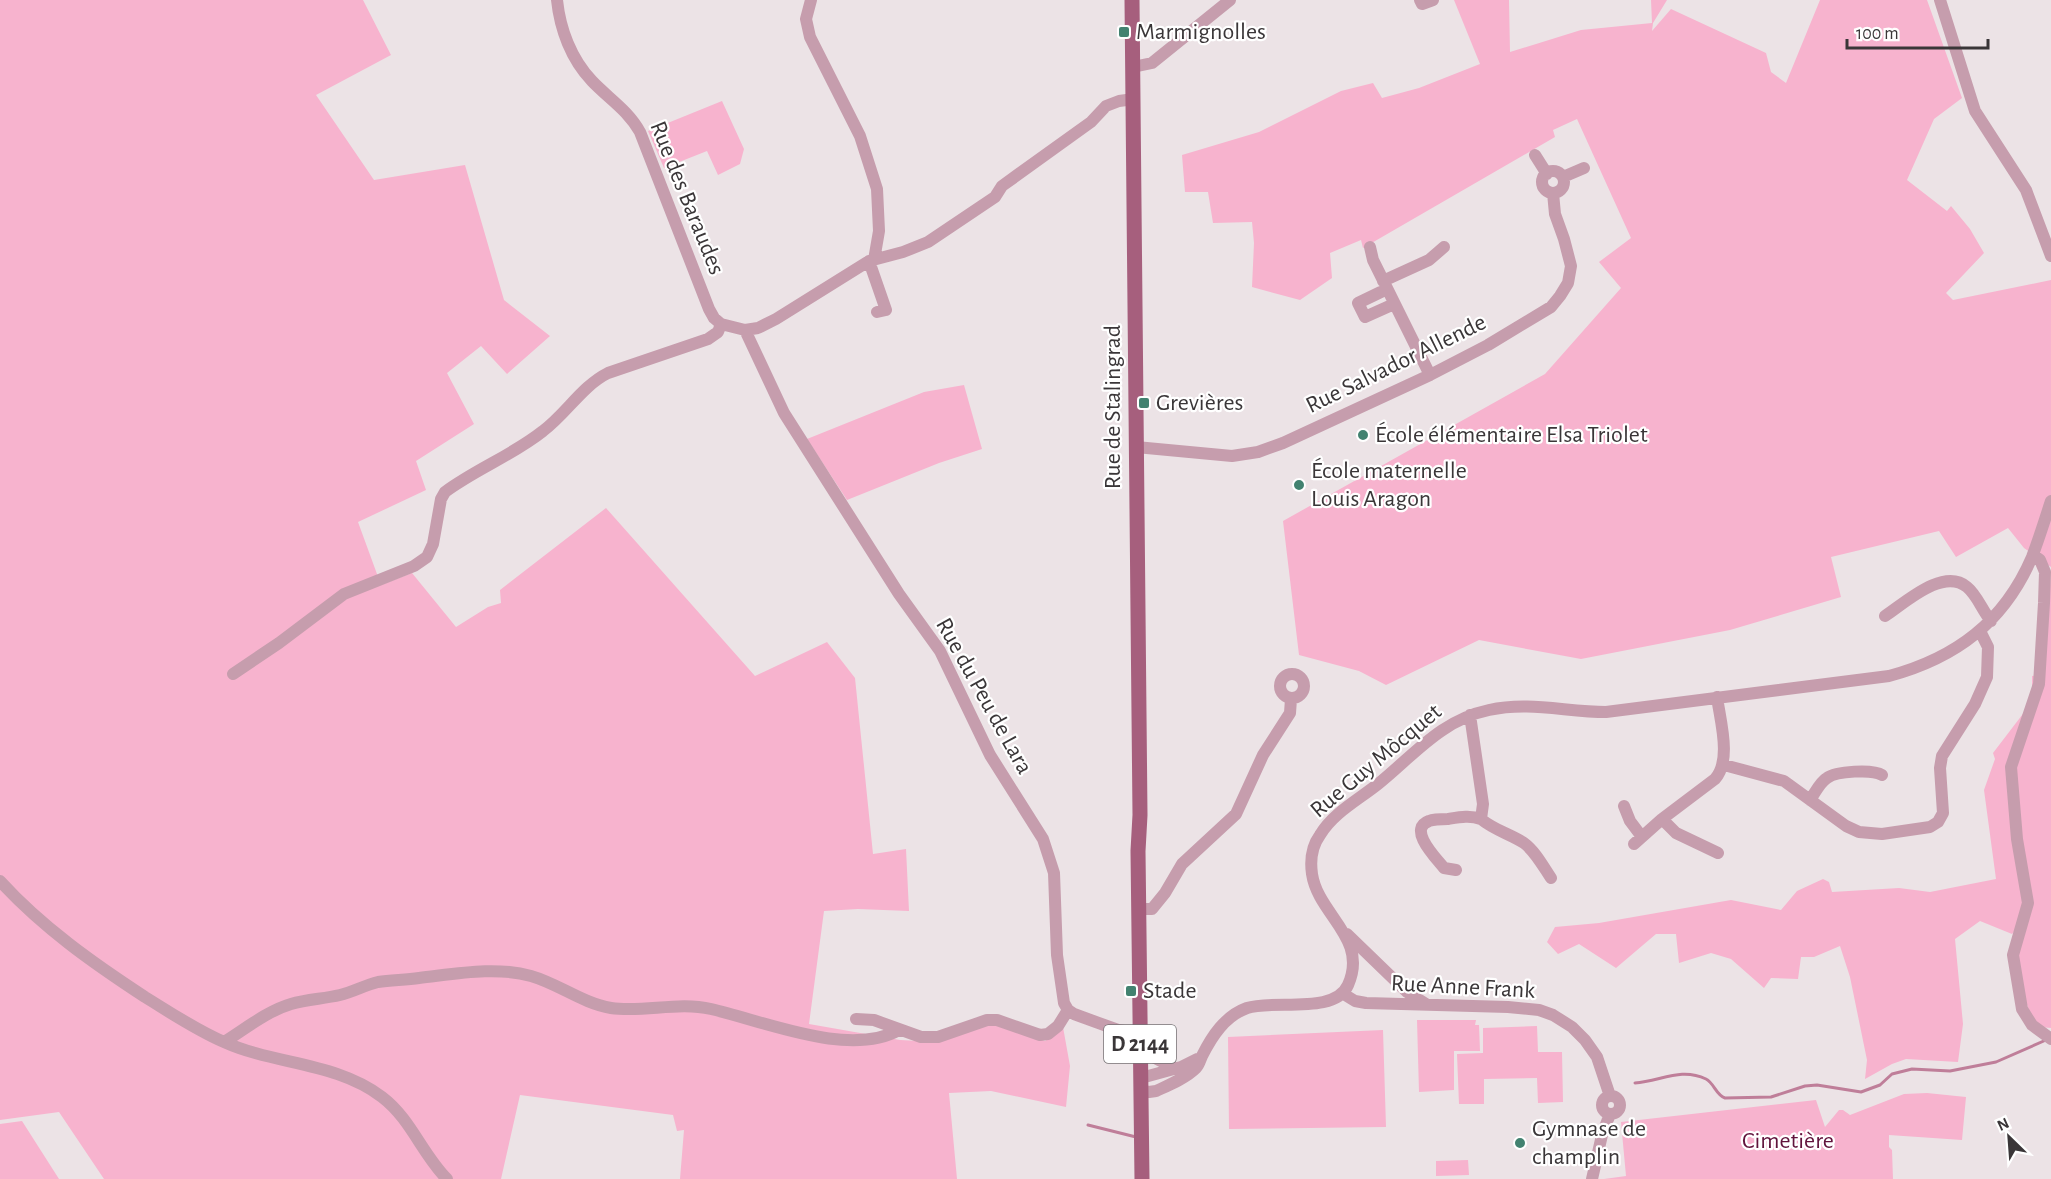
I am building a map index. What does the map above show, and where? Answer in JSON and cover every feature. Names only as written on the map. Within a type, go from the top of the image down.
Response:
[{"type":"main road","name":"Rue de Stalingrad","points":[[1132,0],[1140,814],[1144,852],[1142,910]]},
{"type":"main road","name":"D 2144","points":[[1142,910],[1145,1039],[1142,1179]]},
{"type":"main road","name":"D 2144","points":[[1145,1084],[1149,1179]]},
{"type":"street","name":"Rue des Baraudes","points":[[557,0],[559,19],[568,44],[578,62],[591,80],[634,121],[640,132],[709,309],[721,324]]},
{"type":"street","points":[[810,0],[806,19],[810,37],[860,136],[877,189],[879,231],[871,260],[886,310],[877,312]]},
{"type":"street","points":[[1133,67],[1152,63],[1230,0]]},
{"type":"street","points":[[1420,0],[1422,4],[1433,0]]},
{"type":"street","points":[[1942,5],[1975,111],[2026,190],[2051,256]]},
{"type":"street","points":[[233,674],[344,594],[414,566],[427,557],[433,544],[441,499],[445,492],[510,455],[544,431],[564,414],[597,379],[608,373],[708,339],[718,332],[721,324],[745,330],[758,328],[871,260],[903,252],[928,242],[995,197],[1002,186],[1091,122],[1106,106],[1119,100],[1134,99]]},
{"type":"street","points":[[1535,155],[1547,174]]},
{"type":"street","points":[[1563,177],[1584,168]]},
{"type":"street","points":[[1557,172],[1563,177],[1563,188],[1553,193],[1547,191],[1543,186],[1543,179],[1547,174],[1557,172]]},
{"type":"street","name":"Rue Salvador Allende","points":[[1136,447],[1232,456],[1258,452],[1283,443],[1430,375],[1488,345],[1551,307],[1568,283],[1571,266],[1555,214],[1553,193]]},
{"type":"street","points":[[1370,247],[1373,260],[1430,375]]},
{"type":"street","points":[[1394,304],[1365,317],[1358,303],[1429,260],[1444,247]]},
{"type":"street","name":"Rue du Peu de Lara","points":[[745,330],[784,413],[892,584],[940,651],[990,755],[1043,839],[1054,873],[1057,955],[1062,997],[1068,1010]]},
{"type":"street","name":"Rue Guy Môcquet","points":[[1342,993],[1349,984],[1352,951],[1343,930],[1321,900],[1312,874],[1311,858],[1315,843],[1319,835],[1339,814],[1451,723],[1470,715],[1512,706],[1534,705],[1582,712],[1606,711],[1889,676],[1914,669],[1933,661],[1980,631],[2005,605],[2033,555],[2051,501]]},
{"type":"street","points":[[2033,555],[2040,560],[2045,572],[2039,684],[2011,767],[2017,839],[2028,903],[2013,956],[2013,964],[2020,1004],[2032,1025],[2051,1039]]},
{"type":"street","points":[[1884,616],[1933,584],[1950,580],[1960,582],[1969,589],[1991,621]]},
{"type":"street","points":[[1724,765],[1784,782],[1846,826],[1859,832],[1882,834],[1925,829],[1938,822],[1941,817],[1943,807],[1940,768],[1942,756],[1975,704],[1987,677],[1988,647],[1980,631]]},
{"type":"street","points":[[1624,806],[1638,840],[1715,779],[1724,765],[1717,697]]},
{"type":"street","points":[[1142,910],[1152,909],[1165,893],[1182,864],[1236,814],[1263,755],[1290,713],[1291,699]]},
{"type":"street","points":[[1470,715],[1483,804],[1481,819]]},
{"type":"street","points":[[1810,800],[1824,779],[1830,775],[1868,771],[1877,771],[1882,775]]},
{"type":"street","points":[[1456,870],[1443,868],[1423,842],[1422,826],[1428,821],[1473,816],[1481,819],[1489,826],[1531,849],[1551,878]]},
{"type":"street","points":[[1662,819],[1676,833],[1718,853]]},
{"type":"street","points":[[0,881],[18,901],[59,936],[182,1021],[246,1050],[340,1075],[383,1097],[401,1114],[447,1179]]},
{"type":"street","points":[[1343,930],[1407,992],[1427,1004]]},
{"type":"street","points":[[224,1042],[288,1005],[308,999],[340,995],[378,982],[474,972],[508,972],[532,976],[579,998],[611,1008],[674,1006],[707,1008],[806,1034],[844,1041],[869,1041],[899,1030]]},
{"type":"street","points":[[1145,1084],[1164,1087],[1197,1067],[1223,1023],[1234,1014],[1262,1005],[1326,1002],[1342,993]]},
{"type":"street","name":"Rue Anne Frank","points":[[1342,993],[1355,1001],[1366,1003],[1539,1010],[1553,1015],[1572,1027],[1597,1057],[1610,1096],[1605,1098],[1602,1106],[1610,1114],[1602,1135],[1592,1179]]},
{"type":"street","points":[[856,1018],[874,1020],[921,1037],[938,1036],[974,1023],[997,1020],[1040,1035],[1048,1034],[1058,1026],[1068,1010],[1145,1039],[1151,1054],[1162,1063],[1174,1068]]},
{"type":"street","points":[[1145,1084],[1174,1068],[1201,1058]]},
{"type":"green space","points":[[0,0],[363,0],[391,55],[316,95],[374,180],[465,165],[504,300],[550,336],[507,374],[481,346],[447,373],[474,424],[416,461],[426,490],[358,522],[381,585],[412,573],[456,627],[488,607],[501,603],[500,590],[606,508],[755,676],[827,642],[855,678],[873,854],[906,849],[909,911],[858,909],[824,911],[809,1024],[900,1040],[939,1042],[992,1024],[1045,1041],[1063,1027],[1070,1066],[1066,1107],[991,1091],[949,1093],[957,1179],[680,1179],[684,1130],[677,1131],[673,1115],[520,1095],[501,1179],[104,1179],[59,1112],[0,1120]]},
{"type":"green space","points":[[1454,0],[1509,0],[1510,52],[1581,30],[1652,23],[1651,0],[1667,0],[1653,23],[1652,31],[1671,9],[1766,53],[1771,72],[1786,83],[1820,0],[1927,0],[1962,98],[1934,119],[1907,180],[1947,211],[1951,206],[1970,229],[1984,253],[1946,293],[1953,300],[2051,280],[2051,567],[2024,548],[2008,528],[1956,557],[1939,531],[1831,557],[1841,597],[1730,630],[1581,659],[1479,640],[1386,685],[1359,671],[1299,655],[1283,521],[1545,374],[1621,288],[1599,262],[1631,238],[1577,119],[1553,130],[1555,137],[1363,248],[1361,240],[1330,253],[1332,278],[1300,300],[1252,287],[1254,243],[1252,222],[1213,223],[1208,192],[1185,192],[1182,155],[1259,132],[1341,91],[1373,83],[1382,98],[1419,88],[1480,64]]},
{"type":"green space","points":[[722,101],[744,149],[740,164],[718,175],[707,151],[664,168],[648,131]]},
{"type":"green space","points":[[964,385],[982,449],[939,463],[847,500],[807,439],[924,392]]},
{"type":"green space","points":[[2051,573],[2051,1028],[2040,1027],[2031,1017],[2017,973],[2018,949],[2030,915],[2012,934],[1980,921],[1955,939],[1963,1024],[1958,1062],[1906,1059],[1865,1079],[1867,1060],[1850,977],[1840,946],[1814,957],[1801,957],[1798,979],[1771,978],[1764,988],[1731,959],[1711,953],[1679,963],[1676,934],[1656,934],[1616,968],[1579,944],[1558,954],[1547,942],[1555,927],[1599,923],[1731,900],[1781,910],[1797,891],[1823,879],[1829,882],[1832,892],[1899,888],[1930,892],[1996,879],[1984,790],[1995,759],[1993,753],[2032,702],[2032,676],[2043,675]]},
{"type":"green space","points":[[1417,1020],[1476,1020],[1475,1025],[1479,1025],[1480,1051],[1454,1051],[1454,1090],[1419,1092]]},
{"type":"green space","points":[[1537,1026],[1538,1052],[1562,1052],[1563,1102],[1538,1103],[1537,1078],[1484,1079],[1484,1104],[1459,1104],[1457,1054],[1483,1053],[1483,1028]]},
{"type":"green space","points":[[1383,1030],[1386,1127],[1229,1129],[1228,1037]]},
{"type":"green space","name":"Cimetière","points":[[1927,1093],[1966,1097],[1962,1140],[1889,1135],[1893,1179],[1604,1179],[1626,1176],[1621,1122],[1816,1100],[1825,1127],[1839,1110],[1850,1115],[1904,1094]]},
{"type":"green space","points":[[22,1121],[59,1179],[0,1179],[0,1124]]},
{"type":"green space","points":[[1468,1160],[1469,1175],[1436,1176],[1436,1161]]},
{"type":"waterway","points":[[1635,1083],[1688,1074],[1706,1079],[1725,1098],[1771,1097],[1805,1086],[1817,1085],[1861,1092],[1880,1085],[1892,1074],[1912,1069],[1950,1071],[1996,1062],[2046,1040]]},
{"type":"waterway","points":[[1088,1125],[1136,1137]]},
{"type":"place","name":"Marmignolles","points":[[1124,32]]},
{"type":"place","name":"Grevières","points":[[1144,403]]},
{"type":"place","name":"École élémentaire Elsa Triolet","points":[[1363,435]]},
{"type":"place","name":"École maternelle Louis Aragon","points":[[1299,485]]},
{"type":"place","name":"Stade","points":[[1131,991]]},
{"type":"place","name":"Gymnase de champlin","points":[[1520,1143]]}]
